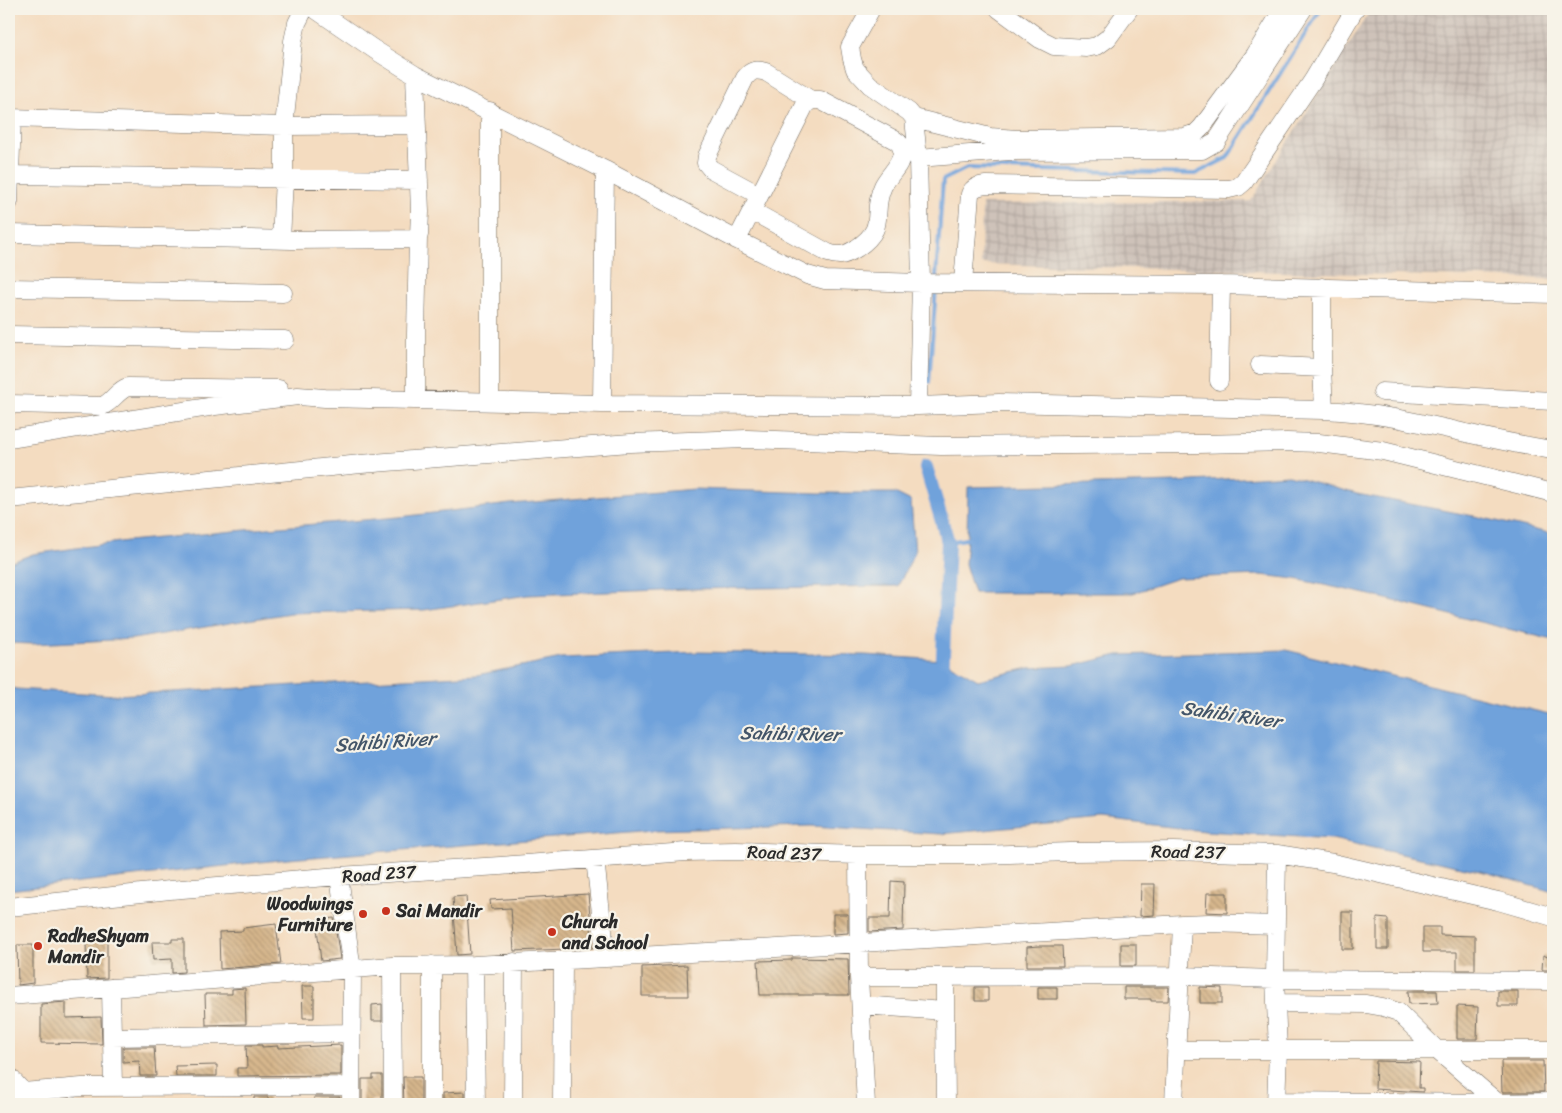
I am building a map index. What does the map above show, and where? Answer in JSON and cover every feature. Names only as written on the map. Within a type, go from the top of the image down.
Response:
[{"type":"street","points":[[280,240],[284,179],[284,126],[294,34],[304,9]]},
{"type":"street","points":[[316,9],[366,45],[415,75],[490,111],[737,240],[807,274],[825,280],[927,283],[1222,285],[1553,294]]},
{"type":"street","points":[[871,9],[850,47],[855,69],[870,85],[909,112],[914,118],[927,283],[918,406]]},
{"type":"street","points":[[999,9],[1040,39],[1054,46],[1086,48],[1097,46],[1108,38],[1129,9]]},
{"type":"street","points":[[914,118],[990,137],[1017,140],[1184,137],[1196,133],[1202,127],[1255,55],[1282,12],[1282,9]]},
{"type":"street","points":[[918,158],[1009,151],[1202,150],[1216,142],[1303,9]]},
{"type":"street","points":[[958,283],[970,194],[977,186],[1229,189],[1238,187],[1244,182],[1313,80],[1356,9]]},
{"type":"street","points":[[754,70],[766,72],[811,100],[820,100],[895,140],[902,146],[900,163],[883,185],[880,194],[877,223],[872,235],[848,254],[841,256],[828,252],[755,203],[707,165],[706,159],[745,78],[754,70]]},
{"type":"street","points":[[415,75],[420,231],[418,237],[416,400]]},
{"type":"street","points":[[737,240],[805,105],[811,100]]},
{"type":"street","points":[[490,111],[490,402]]},
{"type":"street","points":[[9,202],[10,118],[284,126],[417,125]]},
{"type":"street","points":[[602,404],[605,170]]},
{"type":"street","points":[[9,176],[419,180]]},
{"type":"street","points":[[9,234],[280,240],[410,239],[418,237]]},
{"type":"street","points":[[1219,382],[1222,285]]},
{"type":"street","points":[[1322,287],[1324,410]]},
{"type":"street","points":[[9,288],[283,292]]},
{"type":"street","points":[[9,335],[285,340]]},
{"type":"street","points":[[1260,365],[1322,368]]},
{"type":"street","points":[[9,404],[102,406],[110,403],[123,389],[128,387],[284,389],[292,391],[298,396]]},
{"type":"street","points":[[1382,392],[1553,401]]},
{"type":"street","points":[[9,439],[215,406],[298,396],[602,404],[918,406],[999,403],[1324,410],[1372,413],[1461,433],[1553,450]]},
{"type":"street","points":[[9,499],[360,464],[630,443],[747,438],[941,446],[1319,443],[1383,452],[1553,493]]},
{"type":"street","name":"Road 237","points":[[9,907],[170,890],[339,876],[686,852],[736,851],[858,855],[982,855],[1154,851],[1277,854],[1333,863],[1413,880],[1553,917]]},
{"type":"street","points":[[1277,854],[1276,1004],[1278,1050],[1276,1103],[1498,1104],[1553,1102]]},
{"type":"street","points":[[858,855],[859,977],[866,1104]]},
{"type":"street","points":[[595,859],[606,958]]},
{"type":"street","points":[[339,876],[352,970],[352,1104]]},
{"type":"street","points":[[9,996],[392,966],[474,965],[606,958],[1182,924],[1276,925]]},
{"type":"street","points":[[1174,1104],[1182,924]]},
{"type":"street","points":[[562,1104],[563,960]]},
{"type":"street","points":[[514,962],[514,1104]]},
{"type":"street","points":[[432,965],[432,1104]]},
{"type":"street","points":[[474,965],[476,1104]]},
{"type":"street","points":[[392,966],[393,1104]]},
{"type":"street","points":[[859,977],[1181,976],[1276,979],[1553,981]]},
{"type":"street","points":[[945,977],[946,1104]]},
{"type":"street","points":[[111,988],[113,1087]]},
{"type":"street","points":[[1276,1004],[1366,1004],[1398,1012],[1438,1051],[1498,1104]]},
{"type":"street","points":[[861,1006],[945,1011]]},
{"type":"street","points":[[112,1037],[351,1033]]},
{"type":"street","points":[[1176,1050],[1553,1050]]},
{"type":"street","points":[[9,1076],[29,1098]]},
{"type":"street","points":[[9,1104],[82,1087],[352,1086]]},
{"type":"shaded area","points":[[1371,9],[1553,9],[1553,279],[981,264],[982,204],[1251,201]]},
{"type":"water","points":[[1289,475],[1357,494],[1479,517],[1553,534],[1553,640],[1362,593],[1295,579],[1261,575],[1178,578],[1133,593],[974,593],[965,564],[968,487],[1177,482]]},
{"type":"water","points":[[695,489],[819,493],[895,493],[911,501],[915,552],[898,586],[688,589],[528,595],[424,610],[290,613],[133,639],[32,644],[9,643],[9,563],[33,554],[127,541],[399,517],[510,504]]},
{"type":"water","name":"Sahibi River","points":[[1286,650],[1553,715],[1553,892],[1489,873],[1332,839],[1204,831],[1103,819],[940,834],[811,826],[654,830],[288,859],[9,890],[9,687],[116,695],[477,675],[561,658],[698,652],[865,655],[943,660],[978,680],[1029,668],[1072,666],[1118,655]]},
{"type":"building","points":[[891,881],[904,882],[903,930],[869,932],[869,918],[890,918]]},
{"type":"building","points":[[1141,884],[1155,884],[1154,915],[1140,916]]},
{"type":"building","points":[[1207,893],[1227,893],[1227,913],[1206,912]]},
{"type":"building","name":"Church and School","points":[[588,894],[593,948],[514,951],[511,908],[491,909],[490,900]]},
{"type":"building","points":[[466,896],[470,954],[457,955],[453,897]]},
{"type":"building","points":[[1342,912],[1353,912],[1353,949],[1342,949]]},
{"type":"building","points":[[833,914],[848,914],[848,933],[833,934]]},
{"type":"building","points":[[334,918],[340,959],[321,961],[316,920]]},
{"type":"building","points":[[1377,918],[1388,919],[1388,949],[1377,949]]},
{"type":"building","points":[[276,924],[281,964],[220,969],[219,932],[243,931],[243,928]]},
{"type":"building","points":[[1423,927],[1440,927],[1440,935],[1475,936],[1475,970],[1457,970],[1457,952],[1423,952]]},
{"type":"building","points":[[172,939],[184,939],[184,972],[172,973],[172,959],[153,960],[152,942],[172,942]]},
{"type":"building","points":[[107,941],[107,978],[87,979],[86,942]]},
{"type":"building","points":[[1121,944],[1136,944],[1136,966],[1121,966]]},
{"type":"building","points":[[17,945],[33,945],[33,983],[18,985]]},
{"type":"building","points":[[1062,946],[1063,966],[1027,966],[1027,947]]},
{"type":"building","points":[[1543,955],[1553,959],[1553,970],[1542,970]]},
{"type":"building","points":[[792,958],[848,959],[849,995],[760,995],[758,961],[792,960]]},
{"type":"building","points":[[687,965],[688,996],[642,996],[642,967]]},
{"type":"building","points":[[302,986],[314,986],[314,1018],[303,1018]]},
{"type":"building","points":[[975,987],[988,987],[988,1001],[975,1001]]},
{"type":"building","points":[[1038,987],[1057,987],[1057,999],[1038,999]]},
{"type":"building","points":[[1124,987],[1169,987],[1168,1001],[1124,999]]},
{"type":"building","points":[[1200,987],[1222,988],[1222,1003],[1200,1003]]},
{"type":"building","points":[[245,988],[246,1024],[206,1025],[205,994],[232,994],[232,989]]},
{"type":"building","points":[[1408,991],[1437,991],[1438,1003],[1409,1004]]},
{"type":"building","points":[[1498,991],[1518,991],[1518,1006],[1498,1006]]},
{"type":"building","points":[[66,1002],[66,1018],[101,1017],[102,1044],[41,1043],[41,1004]]},
{"type":"building","points":[[382,1004],[382,1021],[372,1021],[372,1005]]},
{"type":"building","points":[[1457,1006],[1478,1007],[1477,1039],[1457,1039]]},
{"type":"building","points":[[246,1045],[278,1046],[278,1048],[341,1045],[341,1075],[237,1076],[237,1068],[247,1068]]},
{"type":"building","points":[[123,1047],[154,1047],[156,1076],[140,1076],[139,1061],[123,1062]]},
{"type":"building","points":[[1376,1061],[1420,1062],[1419,1088],[1423,1088],[1423,1092],[1375,1089]]},
{"type":"building","points":[[1501,1061],[1543,1061],[1544,1092],[1502,1092]]},
{"type":"building","points":[[217,1065],[217,1076],[176,1076],[175,1066]]},
{"type":"building","points":[[373,1075],[382,1075],[382,1100],[371,1100],[371,1104],[362,1104],[362,1079],[373,1079]]},
{"type":"building","points":[[403,1077],[421,1077],[421,1104],[404,1104]]},
{"type":"building","points":[[465,1092],[465,1104],[443,1104],[443,1093]]},
{"type":"building","points":[[254,1097],[268,1097],[268,1104],[254,1104]]},
{"type":"building","points":[[314,1097],[340,1097],[340,1104],[314,1104]]},
{"type":"waterway","points":[[936,277],[943,180],[967,168],[1195,174],[1227,158],[1321,9]]},
{"type":"waterway","points":[[929,382],[936,287]]},
{"type":"waterway","points":[[926,467],[948,542],[942,678]]},
{"type":"waterway","points":[[948,542],[972,538]]},
{"type":"place","name":"Sai Mandir","points":[[386,911]]},
{"type":"place","name":"Woodwings Furniture","points":[[363,914]]},
{"type":"place","name":"Church and School","points":[[552,932]]},
{"type":"place","name":"RadheShyam Mandir","points":[[38,946]]}]
